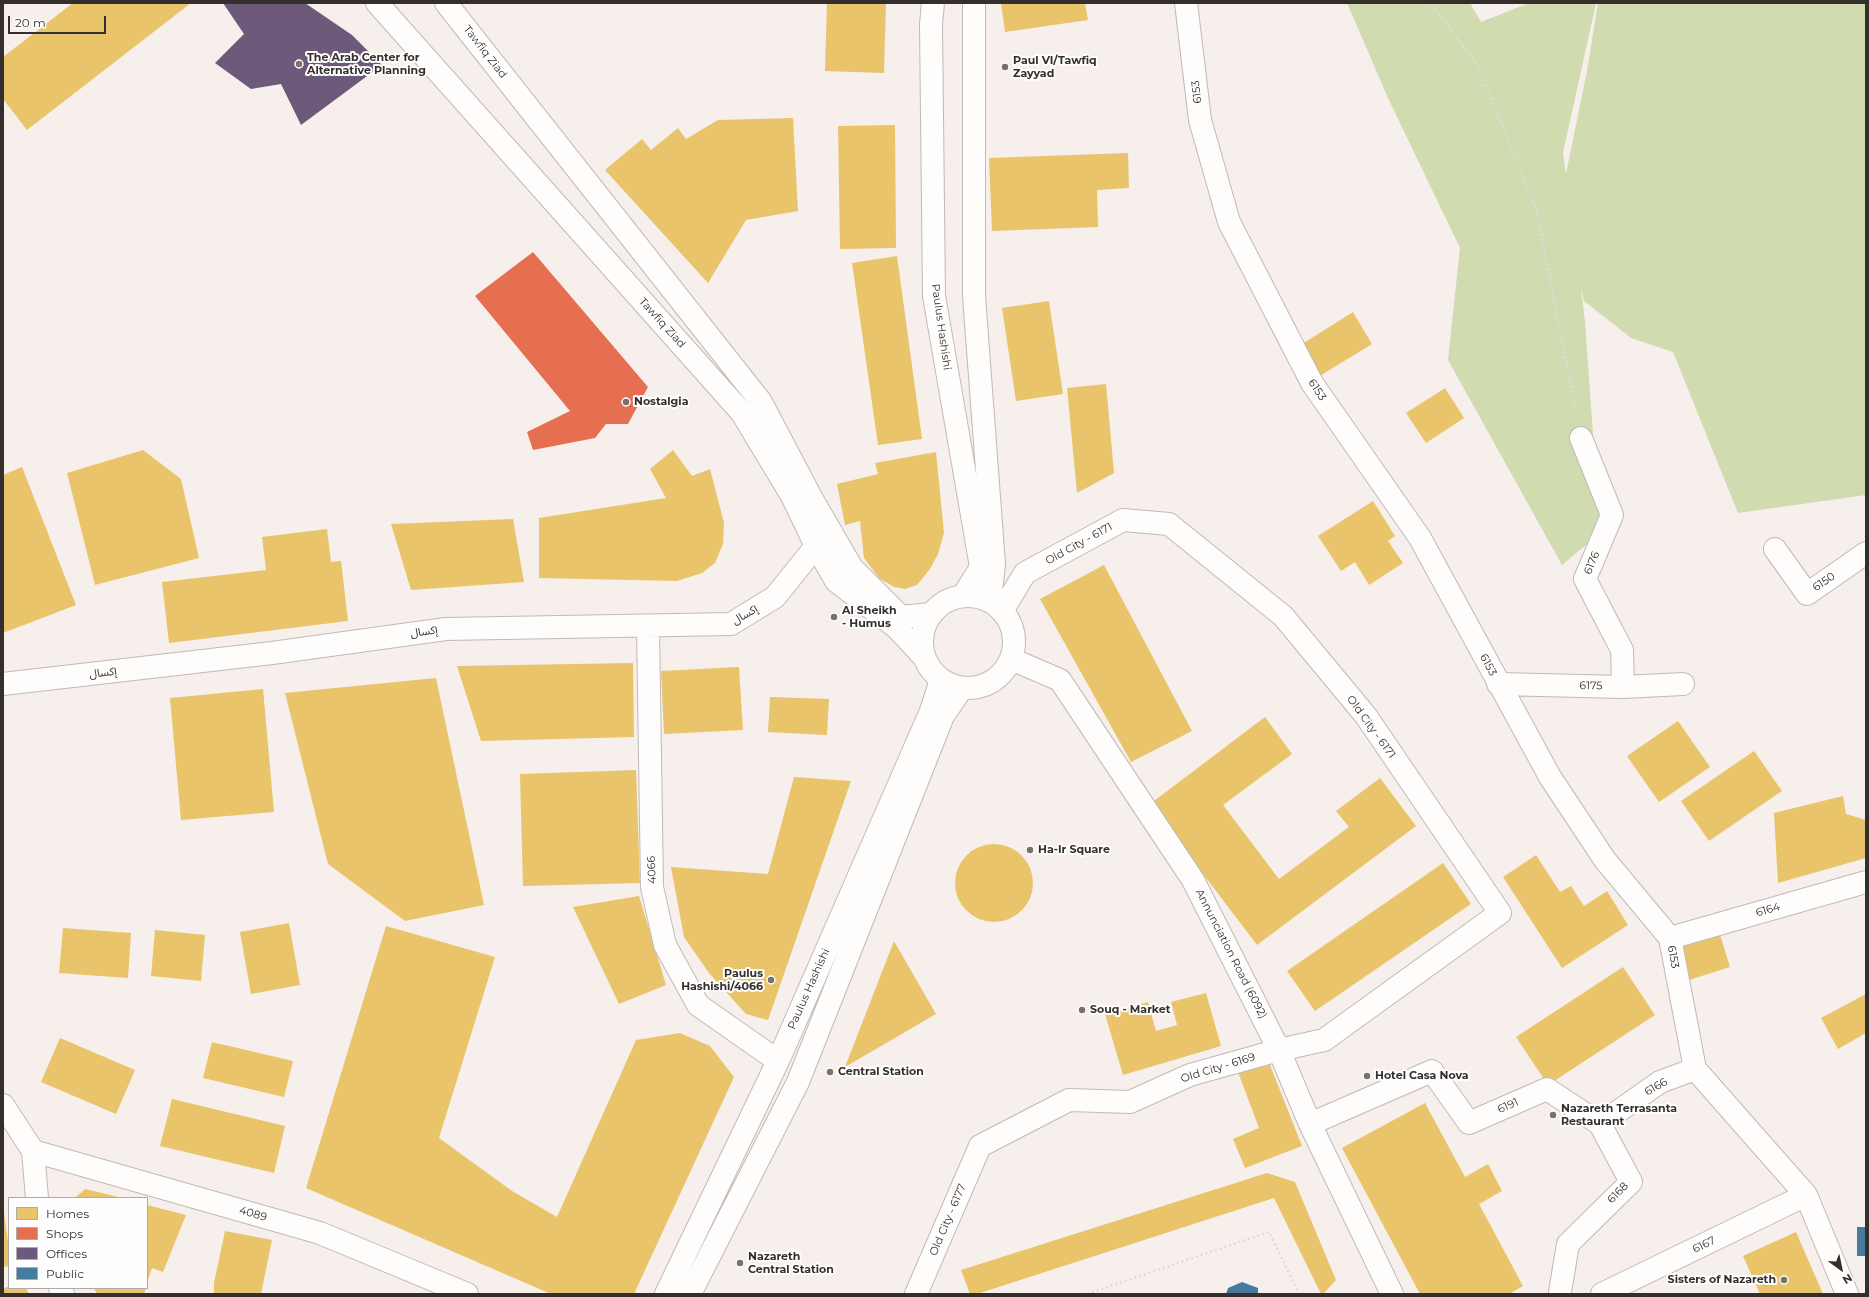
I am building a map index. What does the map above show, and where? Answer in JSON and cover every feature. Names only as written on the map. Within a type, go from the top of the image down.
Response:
[{"type":"street","name":"Tawfiq Ziad","points":[[378,3],[742,413],[792,496],[816,546],[836,581],[896,628],[923,656]]},
{"type":"street","name":"Tawfiq Ziad","points":[[446,3],[761,402],[812,499],[852,568],[901,617],[931,614]]},
{"type":"street","name":"Paulus Hashishi","points":[[932,3],[934,296],[981,567],[963,596]]},
{"type":"street","points":[[974,3],[974,296],[996,606]]},
{"type":"street","name":"6153","points":[[1186,3],[1200,120],[1230,222],[1312,383],[1420,538],[1498,684],[1550,777],[1606,860],[1670,938],[1695,1069]]},
{"type":"street","name":"6176","points":[[1581,438],[1612,514],[1585,579],[1622,650],[1624,687]]},
{"type":"street","name":"Old City - 6171","points":[[996,606],[1026,573],[1123,520],[1168,524],[1283,616],[1366,716],[1500,913],[1324,1040],[1279,1050]]},
{"type":"street","name":"إكسال","points":[[3,684],[272,653],[446,629],[648,627],[731,624],[775,597],[816,546]]},
{"type":"street","name":"6150","points":[[1775,549],[1807,594],[1866,553]]},
{"type":"street","points":[[963,596],[973,596],[996,606],[1008,617],[1014,634],[1011,659],[1003,672],[991,682],[977,688],[962,688],[941,680],[930,670],[923,656],[921,645],[925,623],[931,614],[940,605],[951,599],[963,596]]},
{"type":"street","name":"4066","points":[[648,627],[652,887],[665,945],[698,1005],[778,1061]]},
{"type":"street","name":"Annunciation Road (6092)","points":[[1011,659],[1060,680],[1193,880],[1279,1050],[1310,1124],[1392,1294]]},
{"type":"street","name":"Paulus Hashishi","points":[[666,1294],[778,1061],[932,711],[941,680]]},
{"type":"street","name":"6175","points":[[1498,684],[1624,687],[1683,684]]},
{"type":"street","name":"Paulus Hashishi","points":[[690,1294],[798,1082],[943,716],[962,688]]},
{"type":"street","name":"6164","points":[[1670,938],[1866,882]]},
{"type":"street","name":"Old City - 6169","points":[[980,1146],[1069,1100],[1130,1102],[1190,1075],[1279,1050]]},
{"type":"street","points":[[1695,1069],[1806,1195],[1847,1294]]},
{"type":"street","name":"6166","points":[[1600,1124],[1660,1082],[1695,1069]]},
{"type":"street","name":"6191","points":[[1310,1124],[1432,1071],[1469,1122],[1547,1089]]},
{"type":"street","name":"6168","points":[[1547,1089],[1600,1124],[1631,1182],[1568,1244],[1564,1293]]},
{"type":"street","points":[[3,1105],[33,1151],[37,1197]]},
{"type":"street","name":"Old City - 6177","points":[[916,1294],[980,1146]]},
{"type":"street","name":"4089","points":[[33,1151],[320,1233],[467,1294]]},
{"type":"street","name":"6167","points":[[1602,1294],[1806,1195]]},
{"type":"path","points":[[1428,3],[1437,12],[1479,68],[1536,209],[1570,375],[1581,438]]},
{"type":"path","points":[[1087,1294],[1269,1232],[1299,1294]]},
{"type":"green space","points":[[1347,3],[1470,3],[1481,22],[1529,3],[1596,3],[1563,153],[1566,174],[1587,71],[1598,3],[1866,3],[1866,495],[1738,513],[1673,352],[1631,338],[1584,301],[1581,288],[1585,322],[1600,533],[1562,565],[1448,360],[1460,248],[1388,98]]},
{"type":"building: Homes","points":[[73,3],[191,3],[27,130],[3,99],[3,57]]},
{"type":"building: Homes","points":[[827,3],[886,3],[884,73],[825,71]]},
{"type":"building: Homes","points":[[1001,3],[1085,3],[1088,20],[1005,32]]},
{"type":"building: Homes","points":[[793,118],[798,211],[746,220],[708,283],[605,170],[642,139],[651,150],[678,128],[686,139],[718,120]]},
{"type":"building: Homes","points":[[895,125],[896,248],[840,249],[838,126]]},
{"type":"building: Homes","points":[[1128,153],[1129,188],[1097,190],[1098,227],[992,231],[989,158]]},
{"type":"building: Homes","points":[[897,256],[922,439],[878,445],[852,263]]},
{"type":"building: Homes","points":[[1049,301],[1063,394],[1016,401],[1002,308]]},
{"type":"building: Homes","points":[[1353,312],[1372,344],[1318,377],[1299,346]]},
{"type":"building: Homes","points":[[1106,384],[1114,473],[1077,493],[1067,388]]},
{"type":"building: Homes","points":[[1445,388],[1464,418],[1426,443],[1406,413]]},
{"type":"building: Homes","points":[[143,450],[181,479],[199,558],[95,585],[67,473]]},
{"type":"building: Homes","points":[[673,450],[692,476],[710,469],[724,523],[723,544],[715,563],[702,573],[677,581],[539,578],[539,518],[666,498],[650,469]]},
{"type":"building: Homes","points":[[936,452],[944,533],[938,554],[930,569],[917,585],[905,589],[894,587],[879,578],[864,558],[860,521],[845,525],[837,484],[878,474],[875,463]]},
{"type":"building: Homes","points":[[22,467],[76,605],[3,633],[3,475]]},
{"type":"building: Homes","points":[[1373,501],[1395,536],[1388,541],[1403,563],[1369,585],[1355,562],[1341,571],[1318,536]]},
{"type":"building: Homes","points":[[513,519],[524,582],[411,590],[391,524]]},
{"type":"building: Homes","points":[[327,529],[331,562],[341,561],[348,621],[169,643],[162,582],[266,570],[262,537]]},
{"type":"building: Homes","points":[[1104,565],[1192,731],[1131,762],[1040,599]]},
{"type":"building: Homes","points":[[633,663],[634,737],[481,741],[457,666]]},
{"type":"building: Homes","points":[[739,667],[743,730],[664,734],[661,671]]},
{"type":"building: Homes","points":[[436,678],[484,905],[405,921],[328,864],[285,693]]},
{"type":"building: Homes","points":[[263,689],[274,812],[181,820],[170,698]]},
{"type":"building: Homes","points":[[770,697],[829,699],[827,735],[768,732]]},
{"type":"building: Homes","points":[[1265,717],[1292,754],[1223,805],[1279,879],[1349,827],[1336,811],[1380,778],[1416,826],[1257,945],[1150,804]]},
{"type":"building: Homes","points":[[1678,721],[1710,767],[1659,802],[1627,756]]},
{"type":"building: Homes","points":[[1754,751],[1782,791],[1709,841],[1681,801]]},
{"type":"building: Homes","points":[[636,770],[640,883],[523,886],[520,774]]},
{"type":"building: Homes","points":[[794,777],[851,781],[768,1020],[746,1014],[709,973],[684,937],[671,867],[768,874]]},
{"type":"building: Homes","points":[[1843,796],[1846,814],[1866,820],[1866,858],[1778,883],[1774,813]]},
{"type":"building: Homes","points":[[986,844],[1002,844],[1016,850],[1027,861],[1033,875],[1033,891],[1027,905],[1016,916],[1002,922],[986,922],[972,916],[961,905],[955,891],[955,875],[961,861],[972,850]]},
{"type":"building: Homes","points":[[1536,855],[1560,892],[1571,886],[1584,906],[1607,891],[1628,925],[1562,968],[1503,877]]},
{"type":"building: Homes","points":[[1443,863],[1471,904],[1315,1011],[1287,971]]},
{"type":"building: Homes","points":[[639,896],[666,985],[619,1004],[573,907]]},
{"type":"building: Homes","points":[[289,923],[300,985],[251,994],[240,932]]},
{"type":"building: Homes","points":[[386,926],[495,957],[439,1138],[512,1191],[557,1217],[636,1040],[680,1033],[710,1046],[734,1077],[634,1294],[551,1294],[306,1188]]},
{"type":"building: Homes","points":[[63,928],[131,933],[128,978],[59,973]]},
{"type":"building: Homes","points":[[1718,928],[1730,967],[1689,980],[1677,942]]},
{"type":"building: Homes","points":[[155,930],[205,935],[201,981],[151,976]]},
{"type":"building: Homes","points":[[894,941],[936,1014],[845,1067]]},
{"type":"building: Homes","points":[[1623,967],[1655,1015],[1548,1085],[1516,1037]]},
{"type":"building: Homes","points":[[1206,993],[1221,1046],[1123,1075],[1105,1014],[1148,1002],[1156,1031],[1177,1025],[1171,1002]]},
{"type":"building: Homes","points":[[1866,994],[1866,1033],[1838,1049],[1821,1018]]},
{"type":"building: Homes","points":[[60,1038],[135,1070],[116,1114],[41,1082]]},
{"type":"building: Homes","points":[[212,1042],[293,1061],[284,1097],[203,1078]]},
{"type":"building: Homes","points":[[1268,1060],[1302,1146],[1245,1168],[1233,1139],[1259,1128],[1238,1072]]},
{"type":"building: Homes","points":[[172,1099],[285,1126],[274,1173],[160,1146]]},
{"type":"building: Homes","points":[[1425,1103],[1465,1177],[1488,1164],[1502,1191],[1479,1204],[1523,1286],[1509,1294],[1420,1294],[1342,1148]]},
{"type":"building: Homes","points":[[1267,1173],[1295,1182],[1336,1280],[1323,1294],[1321,1294],[1274,1198],[977,1294],[970,1294],[961,1270]]},
{"type":"building: Homes","points":[[85,1189],[118,1197],[76,1197]]},
{"type":"building: Homes","points":[[3,1205],[8,1242],[8,1266],[3,1267]]},
{"type":"building: Homes","points":[[148,1205],[186,1215],[163,1272],[152,1268],[148,1280]]},
{"type":"building: Homes","points":[[225,1231],[272,1240],[261,1294],[214,1294],[214,1283]]},
{"type":"building: Homes","points":[[1796,1232],[1823,1294],[1760,1294],[1743,1256]]},
{"type":"building: Homes","points":[[8,1286],[8,1289],[26,1289],[29,1294],[3,1294],[3,1289]]},
{"type":"building: Homes","points":[[94,1289],[146,1289],[144,1294],[97,1294]]},
{"type":"building: Shops","points":[[533,252],[648,387],[628,424],[606,424],[595,438],[533,450],[527,432],[570,411],[475,296]]},
{"type":"building: Offices","name":"The Arab Center for Alternative Planning","points":[[223,3],[305,3],[352,35],[382,65],[301,125],[281,84],[251,89],[215,63],[244,34]]},
{"type":"building: Public","points":[[1857,1227],[1866,1227],[1866,1256],[1857,1256]]},
{"type":"building: Public","points":[[1242,1282],[1258,1288],[1258,1294],[1226,1294],[1228,1288]]},
{"type":"place","name":"The Arab Center for Alternative Planning","points":[[299,64]]},
{"type":"place","name":"Paul VI/Tawfiq Zayyad","points":[[1005,67]]},
{"type":"place","name":"Nostalgia","points":[[626,402]]},
{"type":"place","name":"Al Sheikh - Humus","points":[[834,617]]},
{"type":"place","name":"Ha-Ir Square","points":[[1030,850]]},
{"type":"place","name":"Paulus Hashishi/4066","points":[[771,980]]},
{"type":"place","name":"Souq - Market","points":[[1082,1010]]},
{"type":"place","name":"Central Station","points":[[830,1072]]},
{"type":"place","name":"Hotel Casa Nova","points":[[1367,1076]]},
{"type":"place","name":"Nazareth Terrasanta Restaurant","points":[[1553,1115]]},
{"type":"place","name":"Nazareth Central Station","points":[[740,1263]]},
{"type":"place","name":"Sisters of Nazareth","points":[[1784,1280]]}]
